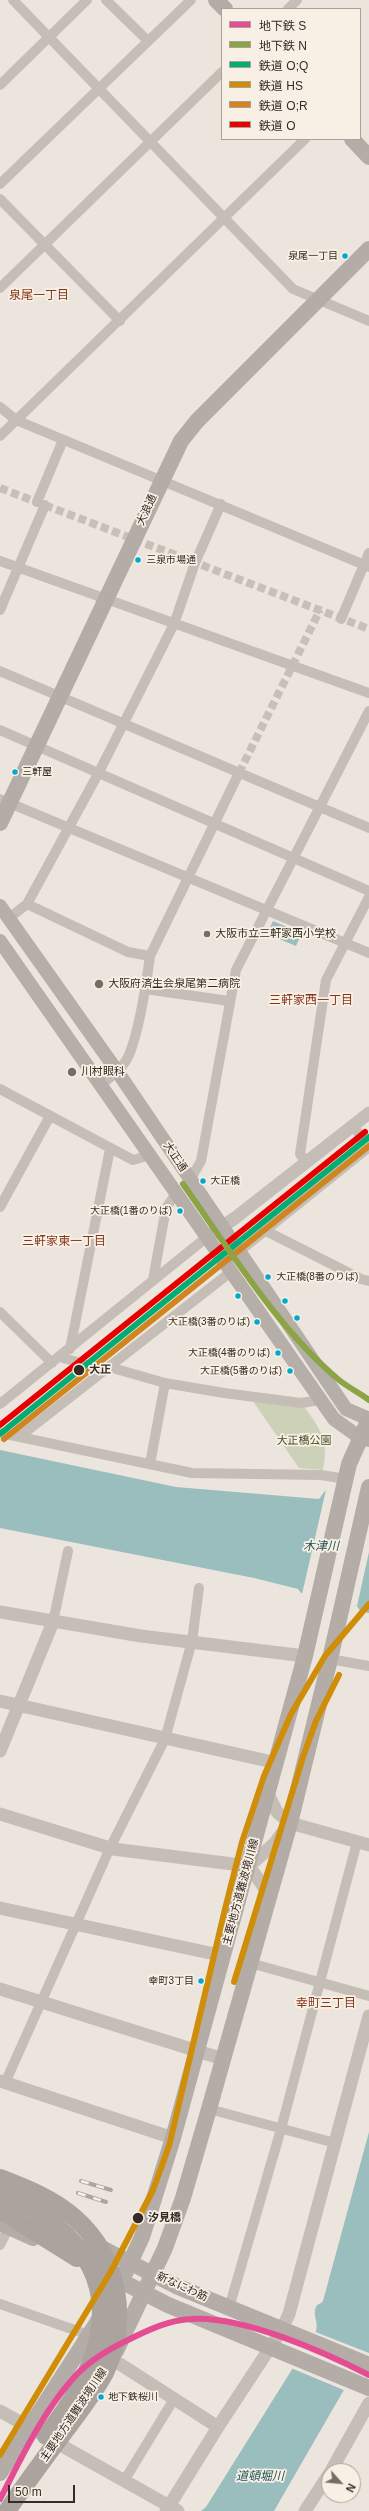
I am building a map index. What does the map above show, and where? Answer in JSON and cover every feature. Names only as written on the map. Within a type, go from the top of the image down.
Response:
[{"type":"highway","points":[[0,2178],[52,2202],[74,2218],[87,2230],[106,2258],[112,2274],[116,2287],[119,2316],[111,2356],[97,2386],[7,2511]]},
{"type":"highway","points":[[0,2192],[40,2212],[74,2241],[94,2276],[101,2314],[94,2352],[76,2393],[0,2500]]},
{"type":"highway","points":[[2,2214],[77,2258]]},
{"type":"main road","points":[[216,0],[224,8]]},
{"type":"main road","points":[[353,140],[369,157]]},
{"type":"main road","name":"大浪通","points":[[0,823],[5,801],[36,747],[106,601],[161,479],[188,430],[317,299],[366,257]]},
{"type":"main road","name":"大正通","points":[[0,906],[117,1071],[346,1409],[369,1419]]},
{"type":"main road","name":"大正通","points":[[1,945],[177,1192],[320,1400],[334,1419],[364,1439]]},
{"type":"main road","name":"主要地方道難波境川線","points":[[0,2473],[112,2302],[142,2237],[173,2138],[277,1763],[305,1656],[344,1486],[364,1439],[369,1419]]},
{"type":"main road","name":"主要地方道難波境川線","points":[[12,2511],[54,2442],[112,2359],[153,2274],[183,2198],[210,2109],[290,1823],[330,1659],[368,1493]]},
{"type":"main road","name":"新なにわ筋","points":[[2,2214],[130,2263],[281,2331],[367,2365]]},
{"type":"main road","name":"新なにわ筋","points":[[77,2258],[144,2294],[168,2305],[362,2384]]},
{"type":"street","points":[[13,0],[100,88],[149,142],[294,289],[369,321]]},
{"type":"street","points":[[0,85],[87,0]]},
{"type":"street","points":[[106,0],[148,41]]},
{"type":"street","points":[[0,184],[191,0]]},
{"type":"street","points":[[289,8],[297,0]]},
{"type":"street","points":[[0,288],[221,73]]},
{"type":"street","points":[[0,436],[120,320],[223,217],[304,140]]},
{"type":"street","points":[[0,199],[120,320]]},
{"type":"street","points":[[0,408],[16,420],[161,479],[367,566]]},
{"type":"street","points":[[0,610],[18,568],[63,440]]},
{"type":"street","points":[[9,918],[27,904],[124,725],[174,624],[195,563],[221,504]]},
{"type":"street","points":[[341,619],[367,566],[369,553]]},
{"type":"street","points":[[0,561],[106,601],[369,693]]},
{"type":"street","points":[[0,671],[369,828]]},
{"type":"street","points":[[190,1180],[201,1161],[229,1001],[236,970],[369,711]]},
{"type":"street","points":[[0,730],[369,891]]},
{"type":"street","points":[[101,1085],[117,1071],[128,1056],[145,989],[150,956],[239,773]]},
{"type":"street","points":[[5,801],[369,953]]},
{"type":"street","points":[[306,1162],[300,1154],[326,980],[369,897]]},
{"type":"street","points":[[27,904],[128,952],[150,956]]},
{"type":"street","points":[[145,989],[229,1001]]},
{"type":"street","points":[[0,1089],[133,1160],[150,1155]]},
{"type":"street","points":[[0,1404],[207,1237],[369,1113]]},
{"type":"street","points":[[0,1207],[50,1116]]},
{"type":"street","points":[[19,1437],[106,1369],[229,1267],[239,1251],[266,1231],[369,1147],[353,1126]]},
{"type":"street","points":[[70,1349],[110,1149]]},
{"type":"street","points":[[153,1280],[166,1208],[177,1192]]},
{"type":"street","points":[[266,1231],[361,1279],[369,1281]]},
{"type":"street","points":[[0,1312],[56,1360],[106,1369],[165,1384],[301,1403],[320,1400]]},
{"type":"street","points":[[150,1464],[165,1384]]},
{"type":"street","points":[[0,1433],[192,1474],[321,1475],[344,1486]]},
{"type":"street","points":[[0,1751],[53,1622],[68,1551]]},
{"type":"street","points":[[173,2138],[3,2082],[42,2002],[110,1848],[165,1739],[192,1641],[199,1588]]},
{"type":"street","points":[[0,1612],[141,1636],[192,1641],[305,1656]]},
{"type":"street","points":[[330,1659],[369,1666]]},
{"type":"street","points":[[0,1700],[165,1739],[277,1763]]},
{"type":"street","points":[[229,2308],[281,2129],[321,1983],[363,1844],[290,1823],[277,1812],[268,1794]]},
{"type":"street","points":[[0,1814],[110,1848],[249,1866],[270,1896]]},
{"type":"street","points":[[249,1866],[274,1844],[290,1823]]},
{"type":"street","points":[[0,1908],[76,1926],[224,1956]]},
{"type":"street","points":[[250,1963],[369,1996]]},
{"type":"street","points":[[0,1989],[223,2059]]},
{"type":"street","points":[[0,2411],[171,2509],[218,2427],[281,2331],[289,2314],[369,2016]]},
{"type":"street","points":[[210,2109],[335,2143]]},
{"type":"street","points":[[0,2245],[2,2214]]},
{"type":"street","points":[[0,2304],[89,2335]]},
{"type":"street","points":[[112,2359],[218,2427]]},
{"type":"street","points":[[124,2481],[174,2399]]},
{"type":"street","points":[[335,2463],[369,2403]]},
{"type":"street","points":[[304,2511],[321,2486]]},
{"type":"green space","name":"大正橋公園","points":[[252,1400],[303,1405],[315,1421],[322,1435],[325,1450],[323,1470],[299,1468]]},
{"type":"water","points":[[273,921],[302,933],[296,946],[267,934]]},
{"type":"water","name":"木津川","points":[[0,1450],[176,1487],[319,1499],[325,1491],[369,1501],[369,1613],[361,1612],[357,1606],[301,1593],[298,1589],[254,1578],[0,1528]]},
{"type":"water","name":"道頓堀川","points":[[369,2132],[369,2354],[345,2388],[274,2511],[201,2511],[206,2507],[316,2331],[317,2325],[315,2310],[323,2301]]},
{"type":"pier","points":[[326,1490],[369,1500],[369,1552],[357,1606],[302,1594]]},
{"type":"pier","points":[[313,2331],[369,2353],[369,2357],[346,2391],[291,2368]]},
{"type":"tunnel","points":[[0,488],[369,629]]},
{"type":"tunnel","points":[[239,773],[320,610]]},
{"type":"railway","points":[[81,2181],[111,2190]]},
{"type":"railway","points":[[78,2193],[106,2202]]},
{"type":"metro line","name":"N","points":[[183,1184],[255,1287],[295,1337],[339,1380],[369,1400]]},
{"type":"metro line","name":"S","points":[[0,2499],[23,2454],[49,2409],[76,2375],[89,2363],[112,2348],[167,2323],[191,2319],[211,2319],[234,2323],[257,2329],[306,2346],[369,2375]]},
{"type":"rail line","name":"O","points":[[0,1425],[365,1132]]},
{"type":"rail line","name":"O;Q","points":[[0,1434],[369,1137]]},
{"type":"rail line","name":"O;R","points":[[4,1439],[369,1146]]},
{"type":"rail line","name":"HS","points":[[0,2455],[110,2273],[153,2190],[169,2146],[242,1842],[264,1776],[291,1714],[325,1656],[369,1604]]},
{"type":"rail line","name":"HS","points":[[234,1982],[303,1757],[316,1721],[339,1675]]},
{"type":"place","name":"泉尾一丁目","points":[[345,256]]},
{"type":"place","name":"三泉市場通","points":[[138,560]]},
{"type":"place","name":"三軒屋","points":[[15,772]]},
{"type":"place","name":"大阪市立三軒家西小学校","points":[[207,934]]},
{"type":"place","name":"大阪府済生会泉尾第二病院","points":[[99,984]]},
{"type":"place","name":"川村眼科","points":[[72,1072]]},
{"type":"place","name":"大正橋","points":[[203,1181]]},
{"type":"place","name":"大正橋(1番のりば)","points":[[180,1211]]},
{"type":"place","name":"大正橋(8番のりば)","points":[[268,1277]]},
{"type":"place","name":"大正橋(3番のりば)","points":[[257,1322]]},
{"type":"place","name":"大正橋(4番のりば)","points":[[278,1353]]},
{"type":"place","name":"大正","points":[[79,1370]]},
{"type":"place","name":"大正橋(5番のりば)","points":[[290,1371]]},
{"type":"place","name":"幸町3丁目","points":[[201,1981]]},
{"type":"place","name":"汐見橋","points":[[138,2218]]},
{"type":"place","name":"地下鉄桜川","points":[[101,2397]]},
{"type":"district","name":"泉尾一丁目","points":[[39,296]]},
{"type":"district","name":"三軒家西一丁目","points":[[311,1001]]},
{"type":"district","name":"三軒家東一丁目","points":[[64,1242]]},
{"type":"district","name":"幸町三丁目","points":[[326,2004]]}]
